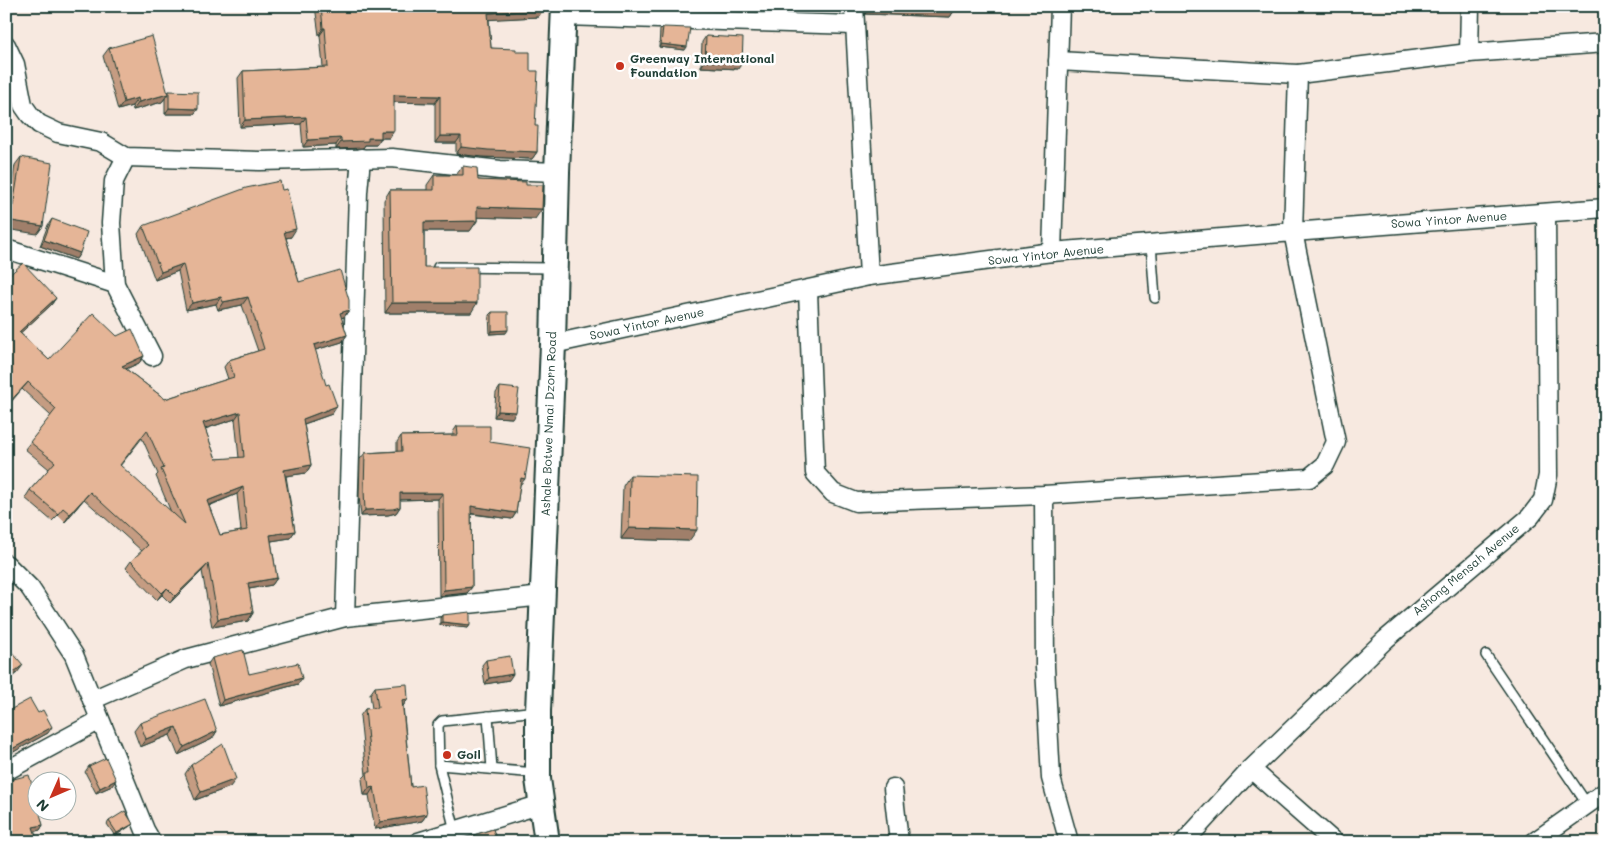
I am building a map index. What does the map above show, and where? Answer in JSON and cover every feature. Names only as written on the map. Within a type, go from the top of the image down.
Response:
[{"type":"main road","name":"Ashale Botwe Nmai Dzorn Road","points":[[547,842],[538,773],[538,711],[564,11]]},
{"type":"street","points":[[854,6],[869,276]]},
{"type":"street","points":[[1052,252],[1060,6]]},
{"type":"street","points":[[1469,53],[1470,6]]},
{"type":"street","points":[[564,11],[854,25]]},
{"type":"street","points":[[1058,61],[1298,74],[1469,53],[1605,43]]},
{"type":"street","points":[[6,45],[16,64],[23,105],[39,124],[58,133],[101,142],[126,157],[260,161],[392,158],[500,170],[557,172]]},
{"type":"street","points":[[808,291],[816,473],[833,492],[856,502],[1044,495],[1309,478],[1325,465],[1336,442],[1292,232],[1298,74]]},
{"type":"street","points":[[126,157],[114,181],[111,223],[114,284],[152,356]]},
{"type":"street","points":[[345,617],[358,202],[362,158]]},
{"type":"street","name":"Sowa Yintor Avenue","points":[[553,344],[808,291],[869,276],[1052,252],[1605,208]]},
{"type":"street","name":"Ashong Mensah Avenue","points":[[1184,842],[1251,769],[1386,639],[1530,517],[1543,500],[1548,475],[1546,213]]},
{"type":"street","points":[[6,249],[114,284]]},
{"type":"street","points":[[1044,495],[1045,667],[1051,778],[1069,842]]},
{"type":"street","points":[[6,564],[30,588],[74,655],[152,842]]},
{"type":"street","points":[[92,700],[186,659],[345,617],[543,596]]},
{"type":"street","points":[[6,771],[100,720]]},
{"type":"street","points":[[1251,769],[1334,842]]},
{"type":"street","points":[[894,788],[899,842]]},
{"type":"street","points":[[1534,842],[1605,792]]},
{"type":"street","points":[[418,842],[542,804]]},
{"type":"lane","points":[[1150,244],[1155,298]]},
{"type":"lane","points":[[438,266],[554,268]]},
{"type":"lane","points":[[1486,655],[1587,804]]},
{"type":"lane","points":[[455,831],[439,765],[438,725],[442,721],[538,711]]},
{"type":"lane","points":[[488,716],[492,769]]},
{"type":"lane","points":[[439,765],[538,773]]},
{"type":"building","points":[[321,6],[543,6],[543,10],[488,13],[491,48],[516,49],[516,52],[530,52],[530,71],[538,71],[535,126],[538,126],[537,152],[461,147],[461,136],[440,136],[440,96],[394,95],[394,131],[381,131],[381,138],[368,138],[368,141],[341,142],[341,138],[308,140],[306,117],[245,120],[243,71],[328,67]]},
{"type":"building","points":[[663,27],[690,28],[687,47],[661,44]]},
{"type":"building","points":[[152,36],[168,94],[139,102],[138,98],[124,102],[109,48]]},
{"type":"building","points":[[706,36],[743,38],[742,63],[705,61]]},
{"type":"building","points":[[169,91],[198,92],[198,109],[169,108]]},
{"type":"building","points":[[21,157],[52,163],[43,226],[6,220],[6,200],[13,206]]},
{"type":"building","points":[[463,166],[477,168],[478,180],[526,182],[526,185],[543,185],[542,209],[477,207],[477,221],[424,222],[424,267],[477,267],[477,303],[392,303],[390,190],[434,190],[434,175],[463,175]]},
{"type":"building","points":[[280,181],[282,190],[287,189],[296,229],[284,232],[299,282],[340,270],[349,300],[349,310],[340,313],[347,335],[314,345],[326,385],[329,384],[337,406],[303,419],[311,465],[284,470],[295,531],[270,535],[277,578],[248,583],[253,613],[218,619],[208,564],[175,596],[167,588],[162,593],[131,561],[148,545],[90,492],[70,514],[63,508],[58,514],[30,490],[55,462],[30,442],[56,409],[28,382],[6,406],[6,278],[23,263],[56,298],[19,332],[49,360],[93,313],[117,336],[132,329],[144,356],[122,366],[165,399],[234,377],[229,360],[264,349],[248,297],[223,302],[221,297],[192,303],[183,264],[161,272],[143,226],[246,188]],"holes":[[[240,412],[244,457],[216,459],[203,423]],[[147,430],[164,468],[161,469],[185,524],[120,465]],[[243,487],[247,530],[220,535],[207,501]]]},
{"type":"building","points":[[52,219],[87,232],[80,253],[44,240]]},
{"type":"building","points":[[492,312],[508,312],[508,330],[492,331]]},
{"type":"building","points":[[500,387],[519,389],[516,412],[498,411]]},
{"type":"building","points":[[457,426],[490,426],[490,442],[530,448],[525,479],[521,478],[516,513],[471,506],[472,587],[444,590],[443,493],[400,493],[400,507],[365,510],[365,453],[402,451],[401,436],[458,435]]},
{"type":"building","points":[[630,475],[698,477],[697,530],[629,528]]},
{"type":"building","points":[[470,612],[470,625],[442,622],[442,615]]},
{"type":"building","points":[[6,645],[23,665],[6,678]]},
{"type":"building","points":[[243,650],[249,674],[298,663],[302,678],[223,700],[212,658]]},
{"type":"building","points":[[510,656],[513,674],[489,678],[486,660]]},
{"type":"building","points":[[407,684],[408,699],[402,700],[411,787],[423,785],[427,814],[380,822],[374,787],[369,788],[367,772],[371,772],[365,709],[378,708],[375,687]]},
{"type":"building","points":[[30,699],[38,713],[43,710],[52,727],[12,749],[6,739],[6,712]]},
{"type":"building","points":[[205,699],[217,731],[184,747],[176,727],[146,739],[140,723]]},
{"type":"building","points":[[223,744],[236,779],[201,792],[191,765]]},
{"type":"building","points":[[106,758],[116,780],[100,788],[89,766]]},
{"type":"building","points":[[28,775],[28,820],[42,820],[43,825],[33,827],[38,842],[6,842],[6,837],[12,834],[6,814],[6,781]]},
{"type":"building","points":[[125,811],[133,824],[117,833],[109,821]]},
{"type":"building","points":[[493,829],[497,842],[476,842],[474,835]]},
{"type":"place","name":"Greenway International Foundation","points":[[620,66]]},
{"type":"place","name":"Goil","points":[[447,755]]}]
